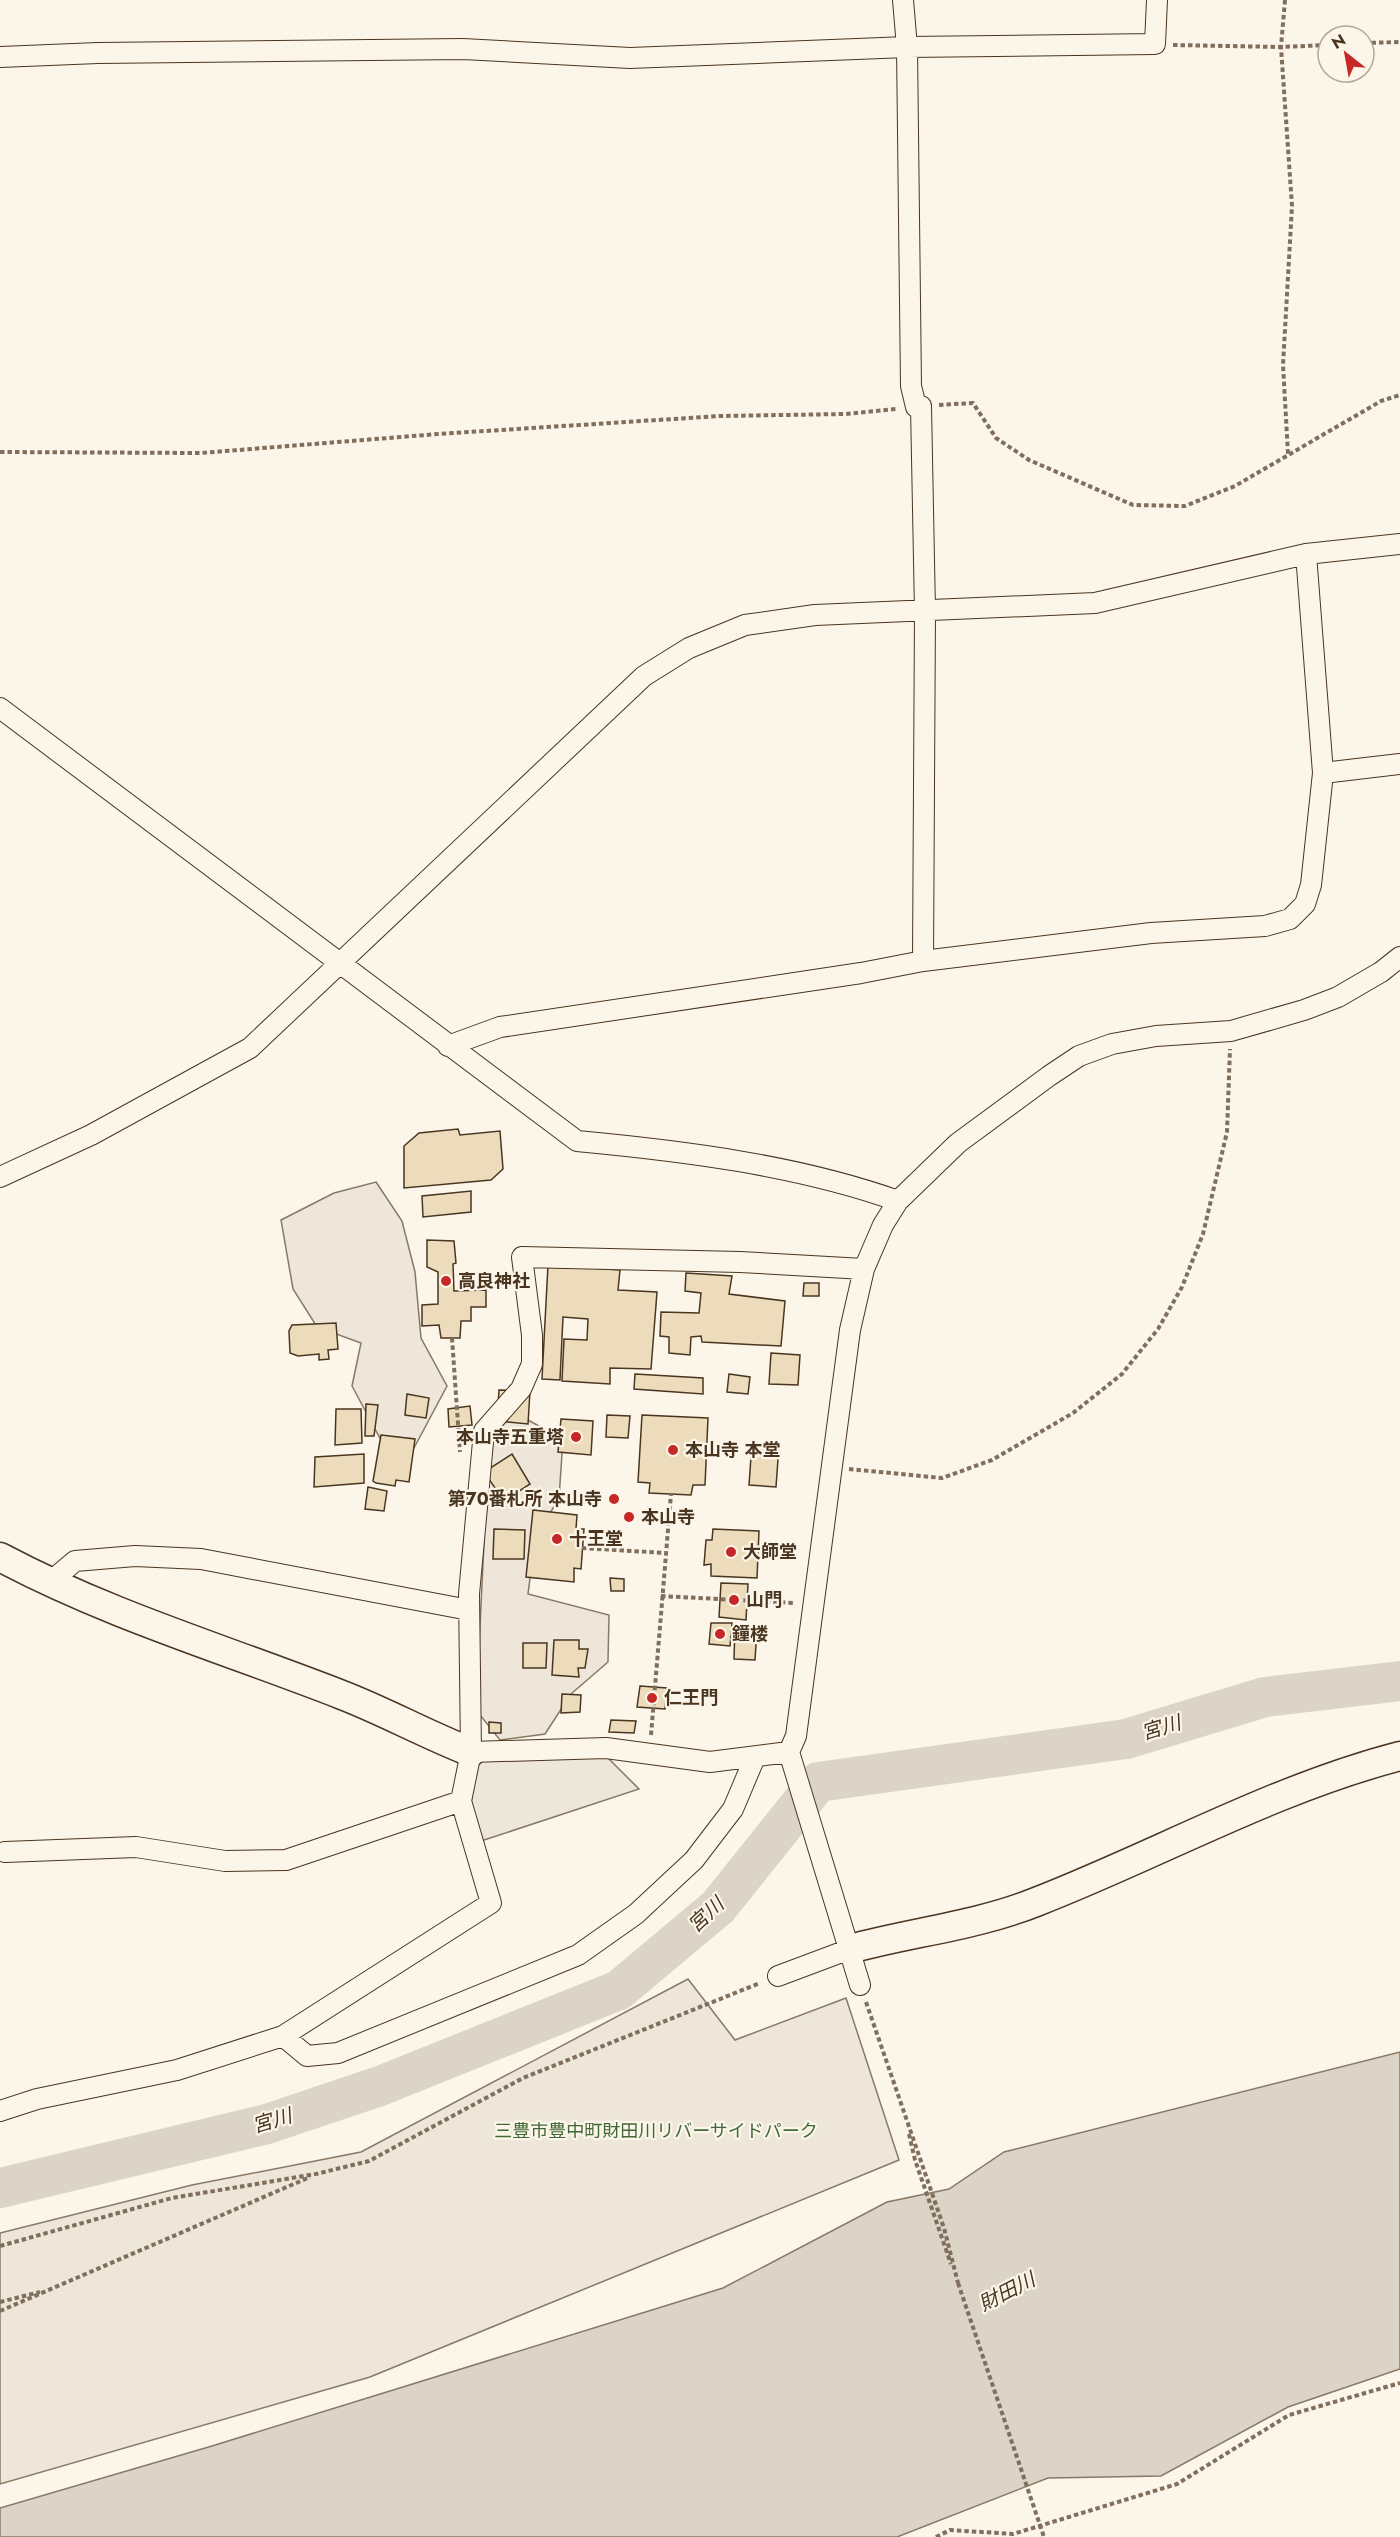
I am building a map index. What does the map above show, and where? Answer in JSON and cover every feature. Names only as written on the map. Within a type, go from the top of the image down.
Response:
[{"type":"street","points":[[903,0],[907,47],[911,386],[919,407],[925,612],[924,961]]},
{"type":"street","points":[[0,57],[98,53],[463,50],[630,58],[907,47],[1155,44],[1157,0]]},
{"type":"street","points":[[0,1177],[80,1140],[250,1048],[644,676],[689,648],[745,625],[815,615],[1095,603],[1306,554],[1400,544]]},
{"type":"street","points":[[448,1046],[500,1027],[861,973],[924,961],[1151,933],[1265,926],[1290,919],[1305,904],[1311,885],[1323,773],[1306,554]]},
{"type":"street","points":[[0,708],[577,1141],[666,1149],[850,1184],[898,1201]]},
{"type":"street","points":[[1323,773],[1400,764]]},
{"type":"street","points":[[860,1984],[791,1757],[796,1736],[850,1330],[864,1269],[883,1225],[898,1201],[958,1143],[1078,1056],[1112,1044],[1156,1036],[1231,1031],[1338,997],[1381,972],[1400,957]]},
{"type":"street","points":[[0,2110],[37,2099],[177,2070],[283,2036],[491,1903],[461,1802],[471,1752],[469,1611],[484,1431],[521,1389],[532,1364],[532,1335],[522,1257],[740,1262],[864,1269]]},
{"type":"street","points":[[49,1583],[75,1561],[135,1556],[201,1558],[469,1611]]},
{"type":"street","points":[[0,1557],[49,1583],[98,1604],[345,1696],[436,1739],[471,1752],[606,1748],[710,1762],[755,1757],[791,1757]]},
{"type":"street","points":[[778,1976],[850,1949],[884,1940],[965,1925],[1035,1903],[1299,1789],[1400,1756]]},
{"type":"street","points":[[283,2036],[307,2056],[338,2053],[578,1955],[636,1914],[694,1860],[733,1809],[755,1757]]},
{"type":"street","points":[[5,1852],[136,1847],[225,1861],[286,1860],[461,1802]]},
{"type":"path","points":[[1285,0],[1281,47],[1292,206],[1283,365],[1288,454]]},
{"type":"path","points":[[1376,43],[1400,42]]},
{"type":"path","points":[[1155,44],[1281,47],[1316,46]]},
{"type":"path","points":[[0,452],[201,453],[438,434],[720,416],[846,414],[973,403],[996,438],[1029,460],[1133,505],[1185,506],[1235,486],[1381,401],[1400,395]]},
{"type":"path","points":[[831,1468],[942,1478],[992,1460],[1073,1413],[1122,1374],[1158,1329],[1178,1295],[1203,1234],[1227,1132],[1231,1031]]},
{"type":"path","points":[[649,1754],[671,1494]]},
{"type":"path","points":[[582,1548],[666,1552]]},
{"type":"path","points":[[662,1596],[813,1604]]},
{"type":"path","points":[[0,2246],[172,2198],[316,2174],[369,2162],[523,2078],[778,1976]]},
{"type":"path","points":[[860,1984],[944,2228],[958,2283],[1044,2537]]},
{"type":"path","points":[[0,2311],[316,2174]]},
{"type":"path","points":[[0,2301],[48,2290]]},
{"type":"path","points":[[936,2537],[950,2530],[1013,2534],[1177,2484],[1289,2415],[1400,2384]]},
{"type":"green space","points":[[376,1182],[402,1221],[415,1272],[421,1338],[447,1386],[414,1448],[381,1440],[352,1386],[361,1343],[317,1327],[293,1289],[281,1220],[334,1193]]},
{"type":"green space","points":[[515,1413],[563,1439],[559,1498],[535,1539],[528,1594],[609,1615],[608,1662],[571,1694],[545,1734],[500,1740],[476,1710],[489,1438]]},
{"type":"green space","name":"三豊市豊中町財田川リバーサイドパーク","points":[[688,1979],[735,2040],[846,1998],[899,2160],[370,2377],[0,2484],[0,2233],[192,2185],[361,2152]]},
{"type":"shaded area","points":[[608,1758],[639,1789],[481,1841],[471,1803],[477,1759]]},
{"type":"water","name":"財田川","points":[[1400,2052],[1400,2369],[1288,2407],[1161,2476],[1048,2478],[897,2537],[0,2537],[0,2508],[212,2446],[723,2288],[887,2202],[949,2189],[1004,2152]]},
{"type":"building","points":[[458,1129],[460,1135],[500,1131],[503,1169],[491,1180],[404,1188],[404,1146],[419,1133]]},
{"type":"building","points":[[471,1191],[471,1212],[423,1217],[422,1196]]},
{"type":"building","name":"高良神社","points":[[427,1240],[454,1241],[456,1263],[453,1264],[454,1291],[486,1290],[486,1307],[471,1307],[471,1321],[461,1321],[460,1338],[441,1338],[439,1325],[422,1326],[422,1305],[438,1304],[438,1272],[427,1267]]},
{"type":"building","points":[[548,1265],[620,1270],[618,1290],[657,1292],[651,1369],[610,1368],[610,1384],[562,1381],[564,1339],[587,1340],[588,1319],[563,1317],[560,1380],[542,1379]]},
{"type":"building","points":[[686,1273],[732,1276],[729,1294],[785,1301],[781,1346],[702,1342],[701,1336],[691,1337],[690,1355],[669,1353],[669,1337],[660,1336],[661,1312],[699,1313],[701,1293],[685,1291]]},
{"type":"building","points":[[804,1283],[819,1283],[819,1296],[803,1296]]},
{"type":"building","points":[[336,1323],[338,1349],[328,1350],[329,1359],[319,1360],[319,1354],[298,1356],[290,1353],[289,1331],[292,1325]]},
{"type":"building","points":[[771,1353],[800,1355],[798,1385],[769,1384]]},
{"type":"building","points":[[635,1374],[703,1378],[703,1394],[634,1389]]},
{"type":"building","points":[[729,1374],[750,1377],[748,1394],[727,1392]]},
{"type":"building","points":[[499,1390],[530,1391],[528,1424],[497,1421]]},
{"type":"building","points":[[407,1394],[429,1398],[426,1418],[405,1415]]},
{"type":"building","points":[[366,1404],[378,1405],[374,1436],[365,1436]]},
{"type":"building","points":[[470,1406],[472,1425],[449,1427],[448,1409]]},
{"type":"building","points":[[336,1409],[361,1409],[362,1443],[335,1445]]},
{"type":"building","points":[[607,1415],[630,1416],[628,1438],[606,1437]]},
{"type":"building","name":"本山寺 本堂","points":[[642,1415],[708,1418],[705,1485],[693,1485],[691,1495],[649,1493],[650,1483],[638,1482]]},
{"type":"building","name":"本山寺五重塔","points":[[561,1419],[593,1421],[591,1455],[558,1452]]},
{"type":"building","points":[[381,1435],[415,1439],[409,1482],[396,1480],[395,1486],[373,1481]]},
{"type":"building","points":[[752,1443],[779,1445],[776,1487],[749,1485]]},
{"type":"building","points":[[364,1454],[364,1483],[314,1487],[315,1457]]},
{"type":"building","points":[[512,1454],[530,1484],[504,1501],[484,1472]]},
{"type":"building","points":[[368,1487],[387,1491],[384,1511],[365,1509]]},
{"type":"building","name":"十王堂","points":[[533,1510],[577,1515],[576,1529],[584,1529],[581,1569],[574,1568],[574,1582],[526,1577]]},
{"type":"building","points":[[494,1529],[525,1530],[524,1559],[493,1559]]},
{"type":"building","name":"大師堂","points":[[713,1529],[759,1531],[757,1578],[711,1576],[711,1564],[704,1565],[706,1540],[712,1540]]},
{"type":"building","points":[[610,1578],[624,1579],[624,1591],[611,1591]]},
{"type":"building","name":"山門","points":[[721,1583],[748,1584],[746,1620],[719,1617]]},
{"type":"building","name":"鐘楼","points":[[711,1623],[732,1623],[730,1646],[709,1644]]},
{"type":"building","points":[[735,1627],[757,1629],[755,1660],[734,1659]]},
{"type":"building","points":[[554,1640],[579,1640],[579,1649],[588,1649],[585,1668],[578,1668],[579,1677],[552,1675]]},
{"type":"building","points":[[523,1643],[547,1643],[546,1668],[523,1668]]},
{"type":"building","name":"仁王門","points":[[640,1686],[667,1688],[665,1709],[637,1707]]},
{"type":"building","points":[[562,1694],[581,1695],[580,1712],[561,1713]]},
{"type":"building","points":[[611,1720],[636,1721],[634,1733],[609,1732]]},
{"type":"building","points":[[489,1722],[501,1723],[501,1733],[489,1733]]},
{"type":"waterway","name":"宮川","points":[[0,2188],[267,2124],[380,2086],[619,1990],[718,1907],[818,1782],[1126,1739],[1265,1697],[1400,1681]]},
{"type":"place","name":"高良神社","points":[[446,1281]]},
{"type":"place","name":"本山寺五重塔","points":[[576,1437]]},
{"type":"place","name":"本山寺 本堂","points":[[673,1450]]},
{"type":"place","name":"第70番札所 本山寺","points":[[614,1499]]},
{"type":"place","name":"本山寺","points":[[629,1517]]},
{"type":"place","name":"十王堂","points":[[557,1539]]},
{"type":"place","name":"大師堂","points":[[731,1552]]},
{"type":"place","name":"山門","points":[[734,1600]]},
{"type":"place","name":"鐘楼","points":[[720,1634]]},
{"type":"place","name":"仁王門","points":[[652,1698]]}]
